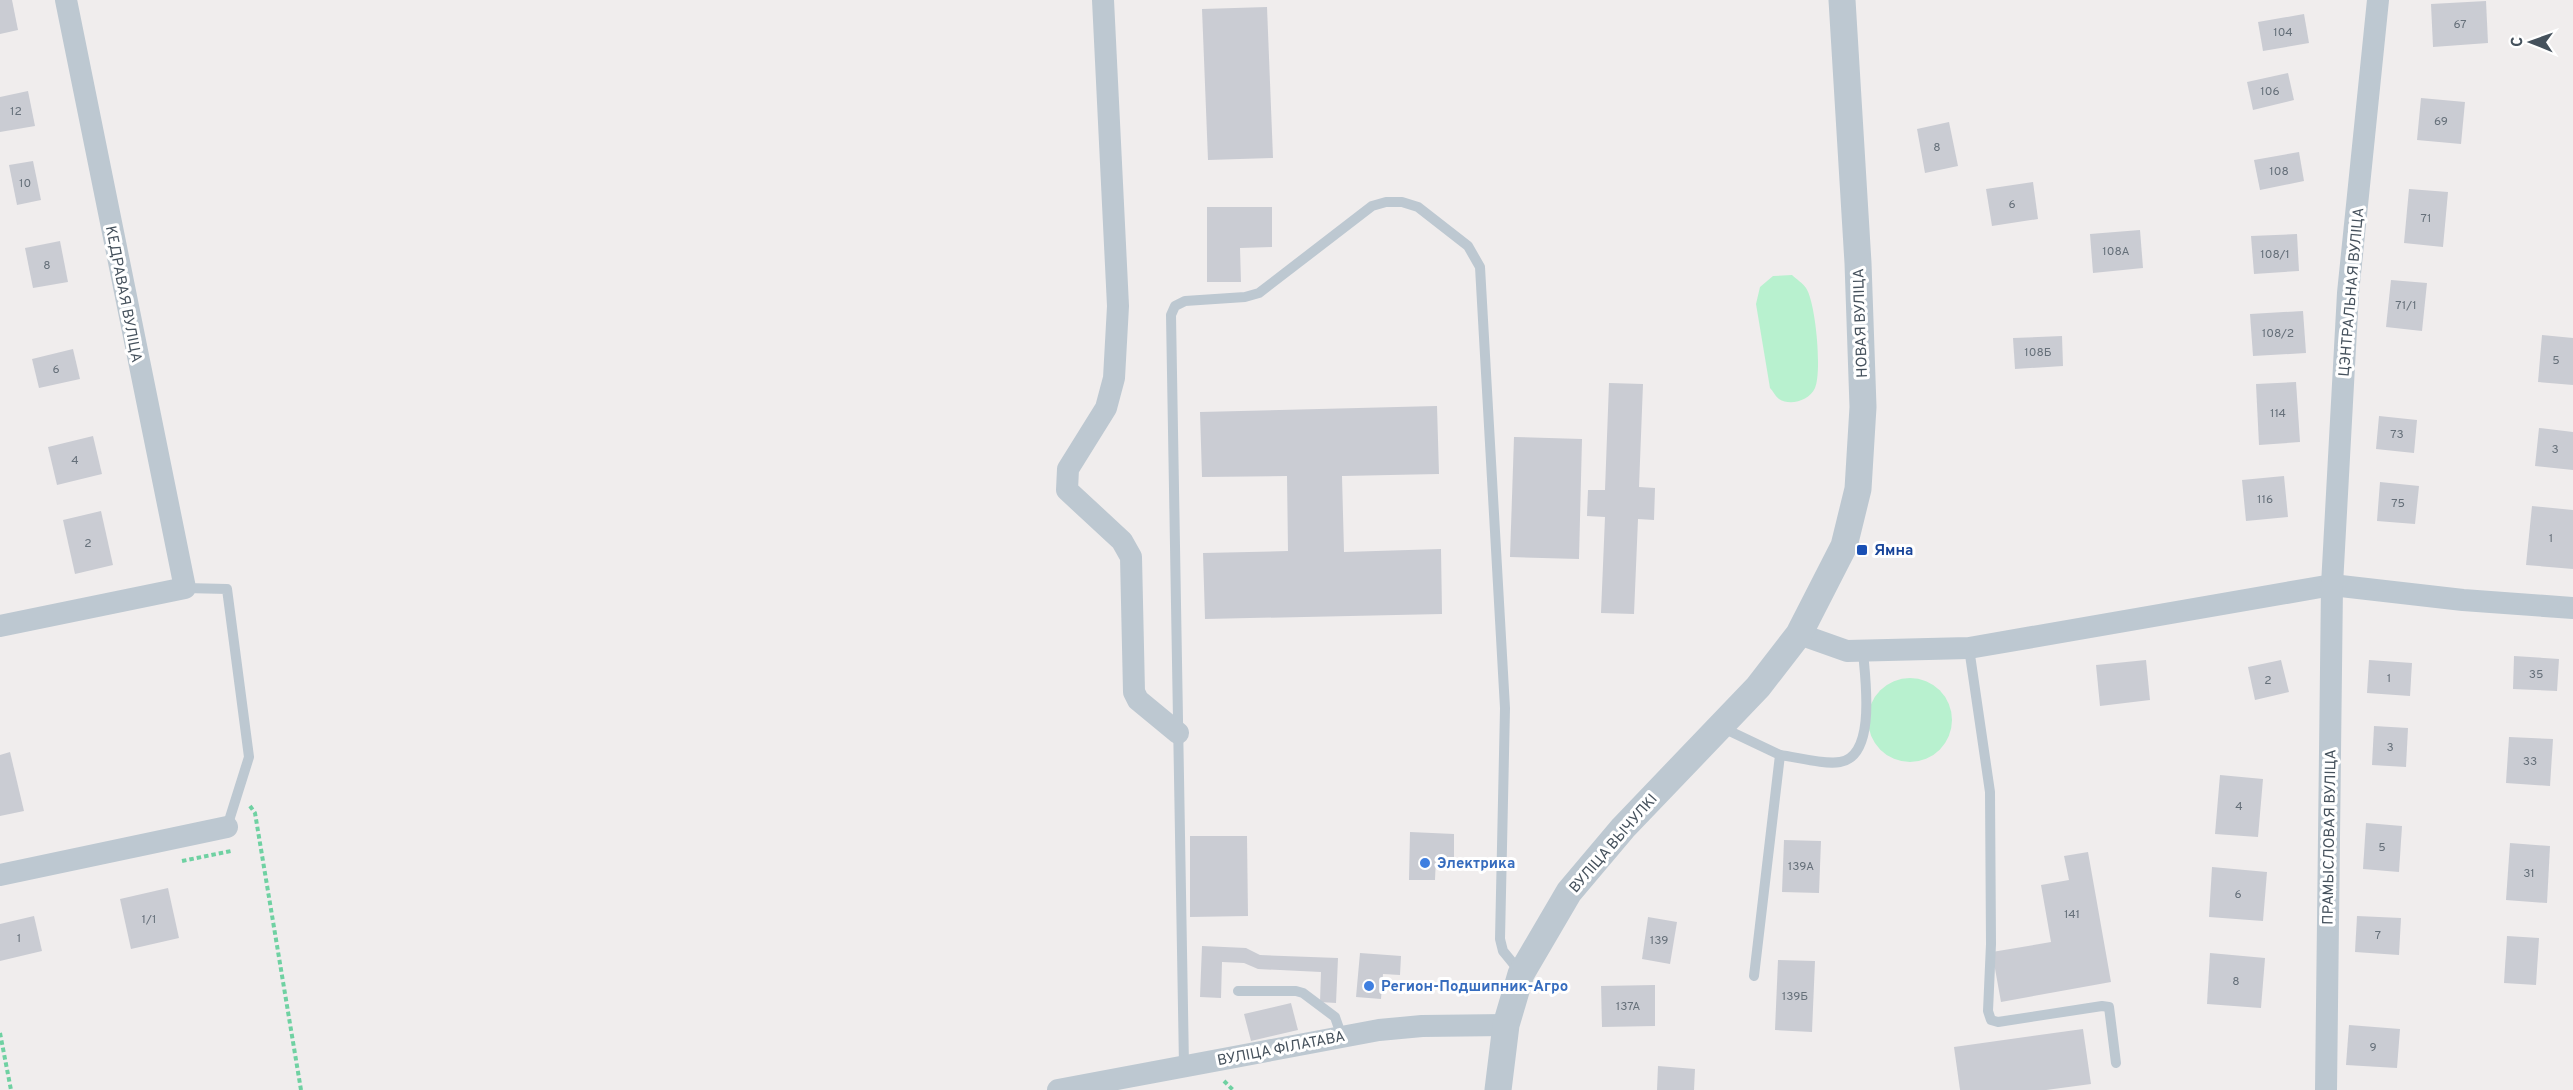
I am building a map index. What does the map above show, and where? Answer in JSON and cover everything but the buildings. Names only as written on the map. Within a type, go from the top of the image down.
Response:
[{"type":"street","name":"КЕДРАВАЯ ВУЛІЦА","points":[[66,0],[185,588]]},
{"type":"street","points":[[1103,0],[1118,306],[1114,378],[1106,408],[1068,469],[1067,490],[1122,541],[1131,557],[1134,692],[1138,700],[1178,733]]},
{"type":"street","name":"НОВАЯ ВУЛІЦА","points":[[1799,634],[1844,546],[1858,489],[1863,407],[1858,263],[1842,0]]},
{"type":"street","name":"ЦЭНТРАЛЬНАЯ ВУЛІЦА","points":[[2332,585],[2348,293],[2378,0]]},
{"type":"street","points":[[1799,634],[1847,651],[1969,648],[2332,585],[2463,600],[2573,608]]},
{"type":"street","name":"ПРАМЫСЛОВАЯ ВУЛІЦА","points":[[2326,1090],[2332,585]]},
{"type":"street","points":[[0,626],[185,588]]},
{"type":"street","name":"ВУЛІЦА ВЫЧУЛКІ","points":[[1498,1090],[1506,1025],[1521,974],[1569,892],[1623,828],[1758,687],[1799,634]]},
{"type":"street","points":[[0,875],[226,827]]},
{"type":"street","name":"ВУЛІЦА ФІЛАТАВА","points":[[1058,1090],[1342,1037],[1422,1026],[1506,1025]]},
{"type":"lane","points":[[1184,1066],[1171,315],[1174,306],[1185,301],[1245,297],[1259,293],[1372,206],[1386,202],[1402,202],[1418,207],[1468,246],[1480,267],[1505,708],[1500,939],[1503,951],[1521,974]]},
{"type":"lane","points":[[185,588],[226,589],[249,757],[226,827]]},
{"type":"lane","points":[[1969,648],[1990,792],[1991,944],[1988,1011],[1991,1020],[1998,1022],[2102,1006],[2109,1007],[2116,1063]]},
{"type":"lane","points":[[1721,727],[1780,755],[1839,762],[1851,758],[1861,744],[1865,729],[1863,651]]},
{"type":"lane","points":[[1754,976],[1780,755]]},
{"type":"lane","points":[[1238,992],[1296,991],[1303,993],[1335,1017],[1342,1037]]},
{"type":"path","points":[[238,791],[255,813],[301,1090]]},
{"type":"path","points":[[0,1032],[12,1090]]},
{"type":"green space","points":[[1792,275],[1805,286],[1810,296],[1815,322],[1818,368],[1815,388],[1812,392],[1804,399],[1788,402],[1779,399],[1770,388],[1756,304],[1760,287],[1773,276]]},
{"type":"green space","points":[[1910,678],[1933,685],[1945,697],[1952,720],[1945,743],[1933,755],[1910,762],[1887,755],[1875,743],[1868,720],[1875,697],[1887,685]]},
{"type":"place","name":"Ямна","points":[[1862,550]]},
{"type":"place","name":"Электрика","points":[[1425,863]]},
{"type":"place","name":"Регион-Подшипник-Агро","points":[[1369,986]]}]
